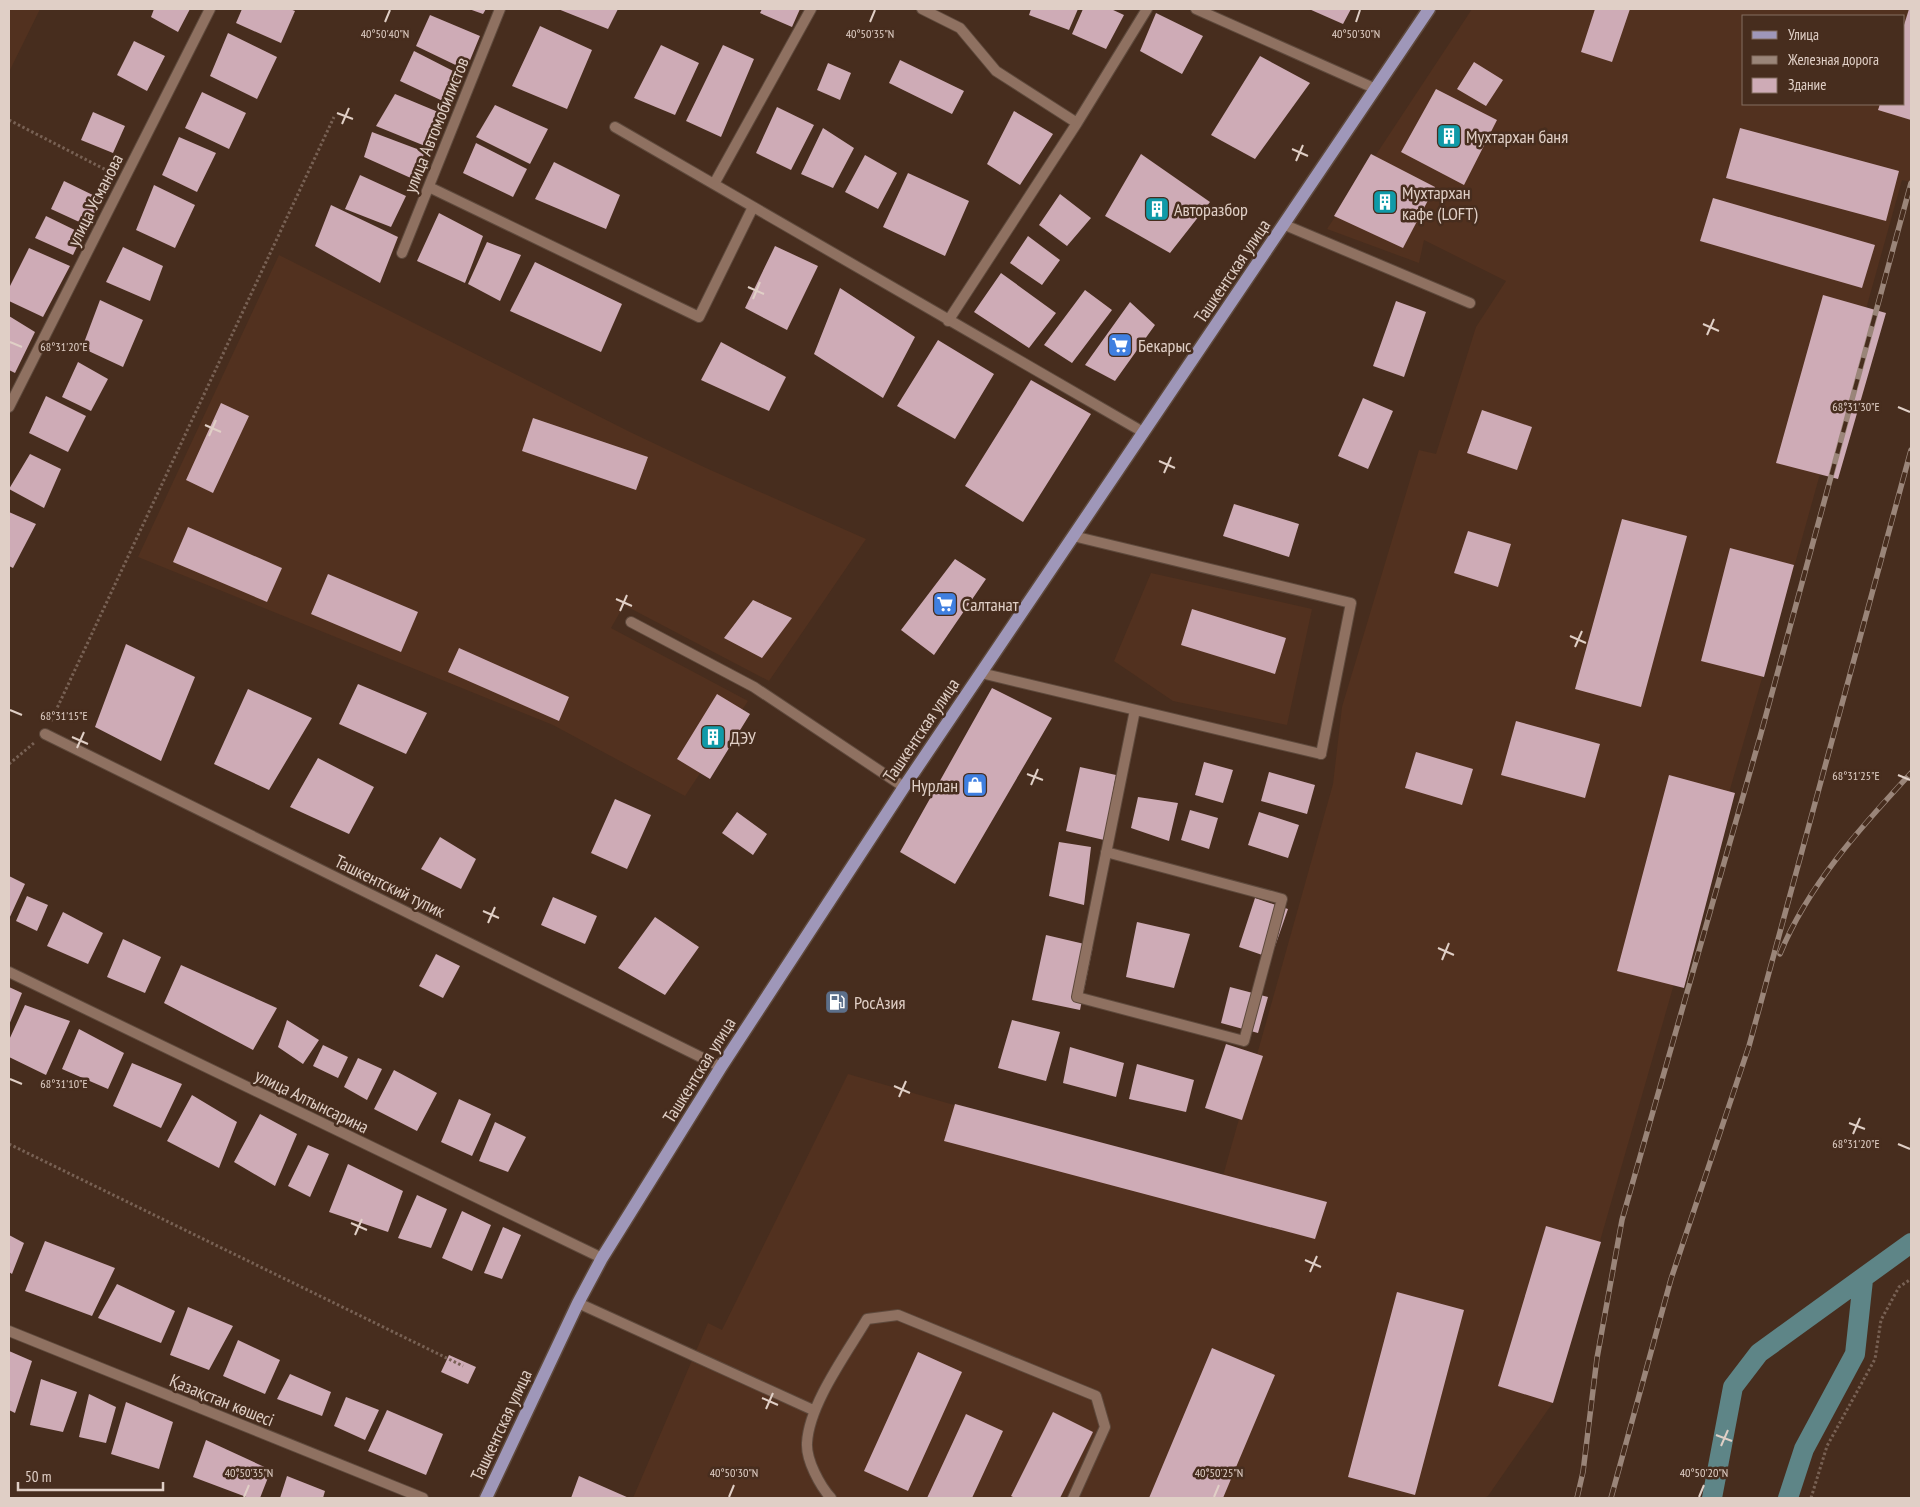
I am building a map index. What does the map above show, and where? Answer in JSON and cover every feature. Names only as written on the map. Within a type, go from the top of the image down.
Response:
[{"type":"main road","name":"Ташкентская улица","points":[[486,1498],[578,1303],[602,1258],[721,1067],[904,787],[1429,9]]},
{"type":"street","name":"улица Усманова","points":[[9,407],[210,9]]},
{"type":"street","name":"улица Автомобилистов","points":[[402,253],[500,9]]},
{"type":"street","points":[[714,184],[811,9]]},
{"type":"street","points":[[922,9],[960,28],[996,71],[1077,123]]},
{"type":"street","points":[[948,321],[1077,123],[1147,9]]},
{"type":"street","points":[[1196,9],[1376,89]]},
{"type":"street","points":[[615,127],[1143,432]]},
{"type":"street","points":[[429,187],[699,316],[753,207]]},
{"type":"street","points":[[1285,225],[1470,303]]},
{"type":"street","points":[[981,673],[1322,754],[1351,603],[1073,536]]},
{"type":"street","points":[[631,622],[754,687],[904,787]]},
{"type":"street","points":[[1106,852],[1282,899],[1244,1041],[1077,997],[1134,710]]},
{"type":"street","name":"Ташкентский тупик","points":[[45,734],[721,1067]]},
{"type":"street","name":"улица Алтынсарина","points":[[9,972],[602,1258]]},
{"type":"street","points":[[578,1303],[813,1410]]},
{"type":"street","points":[[831,1498],[819,1484],[806,1444],[813,1410],[867,1319],[898,1315],[1096,1396],[1105,1427],[1073,1498]]},
{"type":"street","name":"Қазақстан көшесі","points":[[9,1331],[423,1498]]},
{"type":"path","points":[[9,764],[45,734],[334,117]]},
{"type":"path","points":[[9,120],[124,179]]},
{"type":"path","points":[[9,1144],[463,1366]]},
{"type":"path","points":[[1811,1498],[1827,1446],[1875,1359],[1880,1320],[1899,1287],[1911,1279]]},
{"type":"shaded area","points":[[9,9],[40,9],[9,72]]},
{"type":"shaded area","points":[[1472,9],[1911,9],[1911,182],[1902,180],[1796,560],[1554,1401],[1488,1496],[1483,1498],[1228,1498],[1208,1493],[1205,1498],[633,1498],[708,1323],[722,1330],[848,1074],[1221,1183],[1333,784],[1342,707],[1419,450],[1436,454],[1476,327],[1506,281],[1424,240],[1419,263],[1327,229]]},
{"type":"shaded area","points":[[279,255],[630,432],[866,539],[769,681],[624,605],[611,628],[748,701],[685,796],[553,725],[138,557]]},
{"type":"shaded area","points":[[1151,573],[1312,609],[1287,725],[1173,701],[1114,661]]},
{"type":"building","points":[[154,9],[190,9],[178,32],[151,17]]},
{"type":"building","points":[[242,9],[290,9],[295,11],[281,43],[236,23]]},
{"type":"building","points":[[469,9],[486,9],[483,14]]},
{"type":"building","points":[[558,9],[618,9],[608,29]]},
{"type":"building","points":[[762,9],[800,9],[792,27],[760,13]]},
{"type":"building","points":[[1031,9],[1078,9],[1069,30],[1029,15]]},
{"type":"building","points":[[1083,9],[1111,9],[1124,15],[1106,49],[1072,34]]},
{"type":"building","points":[[1309,9],[1351,9],[1343,24]]},
{"type":"building","points":[[1595,9],[1630,9],[1612,62],[1581,52]]},
{"type":"building","points":[[1909,9],[1911,9],[1911,120],[1878,110],[1880,105],[1905,105],[1905,22]]},
{"type":"building","points":[[1156,13],[1203,36],[1182,74],[1140,51]]},
{"type":"building","points":[[430,15],[480,36],[466,70],[416,46]]},
{"type":"building","points":[[540,26],[592,50],[567,109],[512,86]]},
{"type":"building","points":[[228,33],[277,57],[257,99],[210,76]]},
{"type":"building","points":[[134,41],[165,56],[147,91],[117,75]]},
{"type":"building","points":[[661,45],[699,63],[675,115],[634,98]]},
{"type":"building","points":[[723,45],[754,59],[721,137],[686,121]]},
{"type":"building","points":[[414,51],[461,75],[447,103],[400,81]]},
{"type":"building","points":[[1260,56],[1310,83],[1255,159],[1211,135]]},
{"type":"building","points":[[900,60],[964,91],[952,114],[889,83]]},
{"type":"building","points":[[1474,62],[1503,80],[1486,106],[1457,89]]},
{"type":"building","points":[[828,63],[851,73],[840,100],[817,90]]},
{"type":"building","name":"Мухтархан баня","points":[[1436,89],[1497,120],[1464,185],[1401,152]]},
{"type":"building","points":[[202,92],[246,113],[229,149],[185,128]]},
{"type":"building","points":[[395,94],[443,114],[430,148],[376,126]]},
{"type":"building","points":[[495,105],[548,129],[530,164],[476,137]]},
{"type":"building","points":[[777,107],[814,125],[791,170],[756,153]]},
{"type":"building","points":[[1014,111],[1053,134],[1020,185],[987,164]]},
{"type":"building","points":[[93,112],[125,126],[113,153],[81,140]]},
{"type":"building","points":[[823,128],[854,148],[833,188],[801,174]]},
{"type":"building","points":[[1740,128],[1899,171],[1886,221],[1726,178]]},
{"type":"building","points":[[372,132],[425,152],[413,179],[364,157]]},
{"type":"building","points":[[179,137],[216,153],[197,192],[162,175]]},
{"type":"building","points":[[476,143],[527,169],[513,197],[463,173]]},
{"type":"building","name":"Авторазбор","points":[[1141,154],[1210,202],[1170,253],[1105,216]]},
{"type":"building","name":"Мухтархан кафе (LOFT)","points":[[1371,154],[1435,187],[1403,248],[1334,216]]},
{"type":"building","points":[[865,155],[897,173],[878,209],[845,192]]},
{"type":"building","points":[[554,162],[620,195],[606,229],[535,199]]},
{"type":"building","points":[[908,173],[969,201],[945,256],[883,227]]},
{"type":"building","points":[[360,175],[406,196],[391,227],[345,209]]},
{"type":"building","points":[[64,181],[101,199],[88,226],[51,209]]},
{"type":"building","points":[[154,185],[195,205],[175,248],[136,230]]},
{"type":"building","points":[[1060,194],[1091,218],[1067,246],[1039,225]]},
{"type":"building","points":[[1713,198],[1875,245],[1862,288],[1700,241]]},
{"type":"building","points":[[331,205],[398,237],[380,283],[315,246]]},
{"type":"building","points":[[439,213],[483,236],[465,283],[417,261]]},
{"type":"building","points":[[46,216],[83,234],[73,255],[35,238]]},
{"type":"building","points":[[1028,236],[1060,260],[1042,285],[1010,263]]},
{"type":"building","points":[[487,242],[521,255],[500,301],[468,284]]},
{"type":"building","points":[[775,246],[818,266],[787,330],[745,308]]},
{"type":"building","points":[[123,247],[163,266],[150,301],[106,282]]},
{"type":"building","points":[[29,248],[70,266],[43,317],[9,301],[9,288]]},
{"type":"building","points":[[535,262],[622,304],[601,352],[510,311]]},
{"type":"building","points":[[1001,273],[1056,313],[1029,348],[974,312]]},
{"type":"building","points":[[840,288],[915,337],[883,398],[814,354]]},
{"type":"building","points":[[1085,290],[1112,310],[1072,363],[1044,345]]},
{"type":"building","points":[[1823,295],[1886,313],[1838,479],[1776,463]]},
{"type":"building","points":[[100,300],[143,320],[123,367],[82,348]]},
{"type":"building","points":[[1396,301],[1426,312],[1404,377],[1373,366]]},
{"type":"building","name":"Бекарыс","points":[[1130,302],[1155,325],[1115,381],[1085,365]]},
{"type":"building","points":[[9,316],[35,332],[15,373],[9,370]]},
{"type":"building","points":[[938,340],[994,374],[955,439],[897,406]]},
{"type":"building","points":[[721,342],[786,377],[769,411],[701,380]]},
{"type":"building","points":[[78,362],[108,379],[91,411],[62,397]]},
{"type":"building","points":[[1031,380],[1091,414],[1023,522],[965,486]]},
{"type":"building","points":[[46,396],[86,416],[68,452],[29,433]]},
{"type":"building","points":[[1363,398],[1393,411],[1368,469],[1338,456]]},
{"type":"building","points":[[221,403],[249,416],[213,493],[186,480]]},
{"type":"building","points":[[1482,410],[1532,427],[1517,470],[1467,453]]},
{"type":"building","points":[[533,418],[648,457],[636,490],[522,451]]},
{"type":"building","points":[[30,454],[61,469],[44,508],[9,489]]},
{"type":"building","points":[[1234,504],[1299,524],[1289,557],[1223,536]]},
{"type":"building","points":[[9,512],[36,524],[13,568],[9,566]]},
{"type":"building","points":[[1622,519],[1687,536],[1641,707],[1575,689]]},
{"type":"building","points":[[188,527],[282,568],[267,602],[173,562]]},
{"type":"building","points":[[1468,531],[1511,544],[1498,587],[1454,573]]},
{"type":"building","points":[[1730,548],[1794,565],[1764,677],[1701,661]]},
{"type":"building","name":"Салтанат","points":[[955,559],[986,579],[934,655],[901,630]]},
{"type":"building","points":[[328,574],[418,612],[401,652],[311,614]]},
{"type":"building","points":[[753,600],[792,618],[762,658],[724,638]]},
{"type":"building","points":[[1192,609],[1286,638],[1275,674],[1181,645]]},
{"type":"building","points":[[126,644],[195,677],[161,761],[95,727]]},
{"type":"building","points":[[459,648],[569,697],[559,721],[448,672]]},
{"type":"building","points":[[358,684],[427,713],[406,754],[339,724]]},
{"type":"building","name":"Нурлан","points":[[992,688],[1052,718],[955,884],[900,852]]},
{"type":"building","points":[[248,689],[312,718],[269,790],[214,764]]},
{"type":"building","name":"ДЭУ","points":[[717,694],[750,714],[710,779],[677,759]]},
{"type":"building","points":[[1516,721],[1600,744],[1585,798],[1501,775]]},
{"type":"building","points":[[1416,752],[1473,769],[1462,805],[1405,788]]},
{"type":"building","points":[[318,758],[374,787],[349,834],[290,807]]},
{"type":"building","points":[[1204,762],[1233,770],[1223,803],[1195,795]]},
{"type":"building","points":[[1080,767],[1116,775],[1104,840],[1066,831]]},
{"type":"building","points":[[1269,772],[1315,785],[1307,814],[1261,801]]},
{"type":"building","points":[[1669,775],[1735,793],[1684,988],[1617,971]]},
{"type":"building","points":[[1138,797],[1178,803],[1169,841],[1131,828]]},
{"type":"building","points":[[615,799],[651,815],[627,869],[591,853]]},
{"type":"building","points":[[1190,810],[1218,818],[1209,849],[1181,840]]},
{"type":"building","points":[[737,812],[767,834],[753,855],[722,833]]},
{"type":"building","points":[[1259,812],[1299,825],[1288,858],[1248,845]]},
{"type":"building","points":[[440,837],[476,859],[461,889],[421,869]]},
{"type":"building","points":[[1059,842],[1091,847],[1084,905],[1049,896]]},
{"type":"building","points":[[9,876],[25,884],[9,919]]},
{"type":"building","points":[[27,896],[48,905],[37,931],[16,921]]},
{"type":"building","points":[[553,897],[597,916],[585,944],[541,925]]},
{"type":"building","points":[[1255,898],[1288,909],[1271,958],[1239,947]]},
{"type":"building","points":[[63,912],[103,933],[88,964],[47,946]]},
{"type":"building","points":[[655,917],[699,947],[665,995],[618,968]]},
{"type":"building","points":[[1137,922],[1190,934],[1174,988],[1126,977]]},
{"type":"building","points":[[1046,935],[1093,946],[1080,1010],[1032,1000]]},
{"type":"building","points":[[123,939],[161,957],[145,993],[107,977]]},
{"type":"building","points":[[436,954],[460,966],[443,998],[419,986]]},
{"type":"building","points":[[181,965],[277,1008],[253,1050],[164,1003]]},
{"type":"building","points":[[9,987],[22,993],[9,1025]]},
{"type":"building","points":[[1230,987],[1268,997],[1258,1033],[1221,1023]]},
{"type":"building","points":[[25,1005],[70,1021],[46,1075],[9,1057],[9,1040]]},
{"type":"building","points":[[287,1020],[319,1040],[303,1064],[278,1047]]},
{"type":"building","points":[[1012,1020],[1060,1032],[1046,1081],[998,1068]]},
{"type":"building","points":[[79,1029],[124,1053],[108,1089],[62,1069]]},
{"type":"building","points":[[1226,1044],[1263,1056],[1242,1120],[1205,1108]]},
{"type":"building","points":[[323,1045],[348,1057],[338,1078],[313,1066]]},
{"type":"building","points":[[1070,1047],[1124,1063],[1116,1097],[1063,1083]]},
{"type":"building","points":[[358,1058],[382,1069],[367,1100],[344,1087]]},
{"type":"building","points":[[132,1063],[182,1084],[161,1128],[113,1106]]},
{"type":"building","points":[[1137,1064],[1194,1080],[1186,1112],[1129,1099]]},
{"type":"building","points":[[394,1070],[437,1093],[417,1131],[374,1109]]},
{"type":"building","points":[[192,1095],[237,1122],[219,1168],[167,1141]]},
{"type":"building","points":[[459,1099],[491,1114],[472,1156],[441,1142]]},
{"type":"building","points":[[955,1104],[1327,1202],[1315,1239],[944,1141]]},
{"type":"building","points":[[260,1114],[297,1134],[275,1186],[234,1162]]},
{"type":"building","points":[[495,1122],[526,1137],[508,1172],[479,1161]]},
{"type":"building","points":[[308,1145],[329,1154],[310,1197],[288,1186]]},
{"type":"building","points":[[348,1164],[403,1191],[388,1232],[329,1212]]},
{"type":"building","points":[[417,1195],[447,1209],[431,1248],[398,1238]]},
{"type":"building","points":[[462,1211],[491,1225],[472,1271],[442,1258]]},
{"type":"building","points":[[1546,1226],[1601,1242],[1553,1403],[1498,1386]]},
{"type":"building","points":[[503,1227],[521,1235],[502,1279],[484,1273]]},
{"type":"building","points":[[9,1235],[24,1243],[12,1274],[9,1272]]},
{"type":"building","points":[[45,1241],[115,1268],[92,1316],[25,1291]]},
{"type":"building","points":[[117,1284],[175,1311],[161,1343],[98,1318]]},
{"type":"building","points":[[1397,1292],[1464,1310],[1415,1495],[1348,1477]]},
{"type":"building","points":[[188,1307],[233,1326],[209,1370],[170,1355]]},
{"type":"building","points":[[238,1340],[280,1360],[265,1394],[223,1376]]},
{"type":"building","points":[[1212,1348],[1275,1375],[1223,1498],[1149,1498]]},
{"type":"building","points":[[9,1351],[32,1361],[15,1413],[9,1410]]},
{"type":"building","points":[[918,1352],[962,1372],[908,1491],[864,1471]]},
{"type":"building","points":[[449,1355],[476,1367],[468,1384],[441,1372]]},
{"type":"building","points":[[290,1374],[331,1392],[322,1416],[277,1399]]},
{"type":"building","points":[[41,1379],[77,1392],[63,1432],[30,1425]]},
{"type":"building","points":[[89,1394],[116,1407],[106,1443],[79,1437]]},
{"type":"building","points":[[346,1397],[379,1410],[365,1440],[334,1426]]},
{"type":"building","points":[[126,1402],[173,1422],[159,1469],[111,1454]]},
{"type":"building","points":[[387,1410],[443,1434],[426,1475],[368,1451]]},
{"type":"building","points":[[1053,1412],[1093,1432],[1060,1498],[1015,1498],[1011,1496]]},
{"type":"building","points":[[966,1414],[1003,1431],[972,1498],[927,1498]]},
{"type":"building","points":[[206,1440],[271,1470],[260,1498],[249,1498],[193,1477]]},
{"type":"building","points":[[287,1476],[325,1491],[323,1498],[280,1498]]},
{"type":"building","points":[[579,1476],[629,1498],[571,1498]]},
{"type":"waterway","points":[[1712,1498],[1733,1387],[1759,1353],[1911,1243]]},
{"type":"waterway","points":[[1788,1498],[1804,1449],[1855,1354],[1863,1280]]},
{"type":"railway","points":[[1577,1498],[1583,1472],[1597,1358],[1622,1220],[1760,737],[1911,183]]},
{"type":"railway","points":[[1611,1498],[1671,1279],[1749,1046],[1911,450]]},
{"type":"railway","points":[[1780,954],[1805,904],[1837,858],[1873,814],[1911,773]]},
{"type":"place","name":"Мухтархан баня","points":[[1449,136]]},
{"type":"place","name":"Мухтархан кафе (LOFT)","points":[[1385,202]]},
{"type":"place","name":"Авторазбор","points":[[1157,209]]},
{"type":"place","name":"Бекарыс","points":[[1120,345]]},
{"type":"place","name":"Салтанат","points":[[945,604]]},
{"type":"place","name":"ДЭУ","points":[[713,737]]},
{"type":"place","name":"Нурлан","points":[[975,785]]},
{"type":"place","name":"РосАзия","points":[[837,1002]]}]
